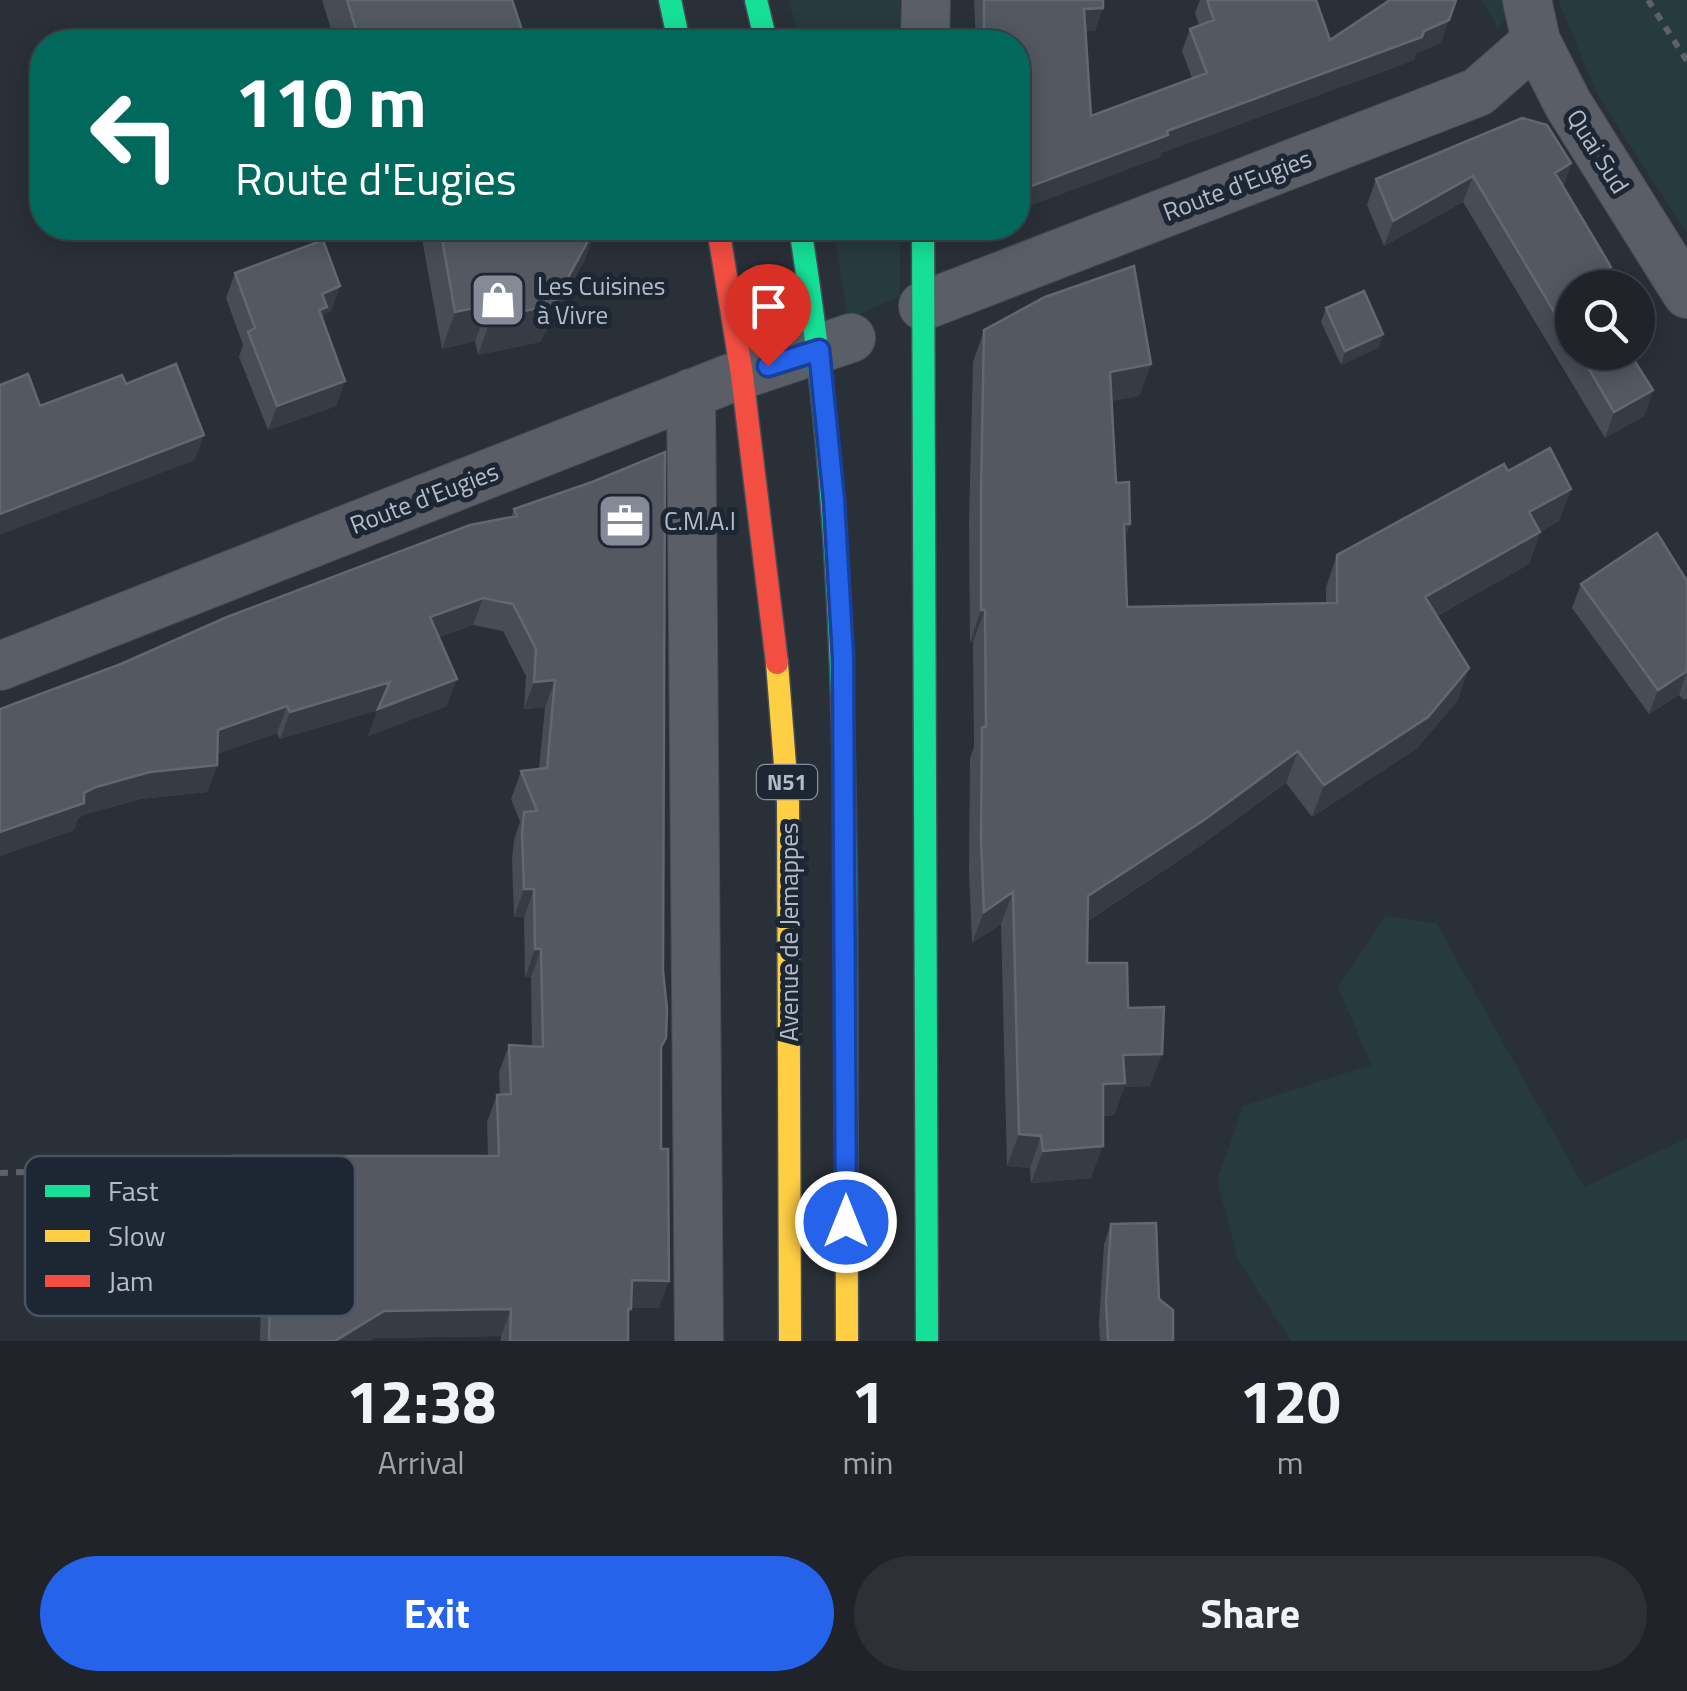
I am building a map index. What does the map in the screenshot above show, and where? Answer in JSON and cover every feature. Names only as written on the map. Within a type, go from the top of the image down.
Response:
[{"type":"main road","points":[[670,0],[676,30]]},
{"type":"main road","points":[[756,0],[763,30]]},
{"type":"main road","name":"Avenue de Jemappes","points":[[720,240],[742,375],[772,619],[788,803],[790,1341]]},
{"type":"main road","name":"N51","points":[[804,240],[835,344],[834,500],[843,657],[846,1341]]},
{"type":"main road","points":[[923,240],[927,1341]]},
{"type":"street","points":[[925,30],[926,0]]},
{"type":"street","name":"Quai Sud","points":[[1532,20],[1568,104],[1687,294]]},
{"type":"street","name":"Route d'Eugies","points":[[922,306],[1478,92],[1507,63],[1532,20]]},
{"type":"street","name":"Route d'Eugies","points":[[0,666],[691,394],[835,344]]},
{"type":"street","points":[[691,394],[699,1341]]},
{"type":"path","points":[[1648,0],[1687,61]]},
{"type":"path","points":[[0,1172],[25,1171]]},
{"type":"green space","points":[[789,0],[900,0],[900,30],[796,30]]},
{"type":"green space","points":[[1482,0],[1510,0],[1511,11],[1498,29]]},
{"type":"green space","points":[[1558,0],[1687,0],[1687,234],[1598,96]]},
{"type":"green space","points":[[835,240],[900,240],[900,296],[848,320]]},
{"type":"green space","points":[[1386,916],[1436,923],[1584,1187],[1687,1138],[1687,1341],[1291,1341],[1239,1262],[1217,1181],[1243,1106],[1371,1065],[1338,987]]},
{"type":"building","points":[[347,0],[512,0],[522,30],[356,30]]},
{"type":"building","points":[[984,0],[1103,0],[1103,8],[1084,9],[1091,116],[1207,73],[1190,29],[1214,20],[1207,0],[1316,0],[1330,40],[1390,0],[1456,0],[1449,20],[1424,31],[1422,37],[1167,131],[1168,135],[1030,187],[1030,30],[984,30]]},
{"type":"building","points":[[1522,118],[1547,125],[1571,163],[1555,173],[1611,267],[1555,270],[1555,313],[1473,176],[1393,221],[1376,179]]},
{"type":"building","points":[[323,240],[340,286],[322,294],[327,307],[319,310],[345,381],[277,406],[248,332],[255,328],[235,273]]},
{"type":"building","points":[[442,240],[588,240],[553,305],[491,318],[488,305],[455,312]]},
{"type":"building","points":[[1134,266],[1151,364],[1110,372],[1116,483],[1129,482],[1130,524],[1124,524],[1127,607],[1337,603],[1337,555],[1504,464],[1508,471],[1550,448],[1571,489],[1529,512],[1540,532],[1425,597],[1469,668],[1428,717],[1324,785],[1298,751],[1204,820],[1088,896],[1087,963],[1127,963],[1128,1008],[1164,1007],[1162,1054],[1123,1055],[1125,1083],[1103,1084],[1103,1146],[1043,1151],[1041,1136],[1019,1134],[1013,892],[984,912],[984,330],[1045,297]]},
{"type":"building","points":[[1364,291],[1383,334],[1345,351],[1326,308]]},
{"type":"building","points":[[176,364],[204,435],[0,514],[0,385],[28,374],[40,406],[122,375],[126,384]]},
{"type":"building","points":[[1590,370],[1640,370],[1653,390],[1614,412]]},
{"type":"building","points":[[665,452],[663,971],[667,1009],[666,1038],[661,1047],[661,1149],[668,1149],[669,1281],[632,1280],[628,1341],[510,1341],[511,1309],[384,1311],[335,1341],[269,1341],[270,1316],[355,1316],[355,1156],[499,1156],[497,1095],[511,1094],[509,1045],[543,1047],[541,949],[535,949],[534,889],[524,889],[522,833],[524,812],[537,811],[521,771],[547,768],[555,680],[534,682],[536,649],[513,604],[483,598],[430,617],[457,679],[378,709],[390,682],[290,712],[287,706],[218,730],[217,765],[150,772],[96,787],[84,793],[84,803],[0,832],[0,709],[470,525],[517,516],[514,509]]},
{"type":"building","points":[[1657,533],[1687,581],[1687,671],[1658,690],[1581,584]]},
{"type":"building","points":[[1156,1223],[1159,1299],[1173,1310],[1173,1341],[1108,1341],[1111,1224]]},
{"type":"traffic: fast","points":[[670,0],[676,30]]},
{"type":"traffic: fast","points":[[756,0],[763,30]]},
{"type":"traffic: fast","points":[[802,240],[823,404],[837,579],[846,932]]},
{"type":"traffic: fast","points":[[923,240],[927,1341]]},
{"type":"traffic: slow","points":[[777,663],[788,803],[790,1341]]},
{"type":"traffic: slow","points":[[846,932],[847,1341]]},
{"type":"traffic: jam","points":[[720,240],[742,375],[777,663]]},
{"type":"place","name":"Les Cuisines à Vivre","points":[[498,300]]},
{"type":"place","name":"C.M.A.I","points":[[625,521]]},
{"type":"route","points":[[768,366],[819,350],[834,500],[843,657],[846,1222]]}]
